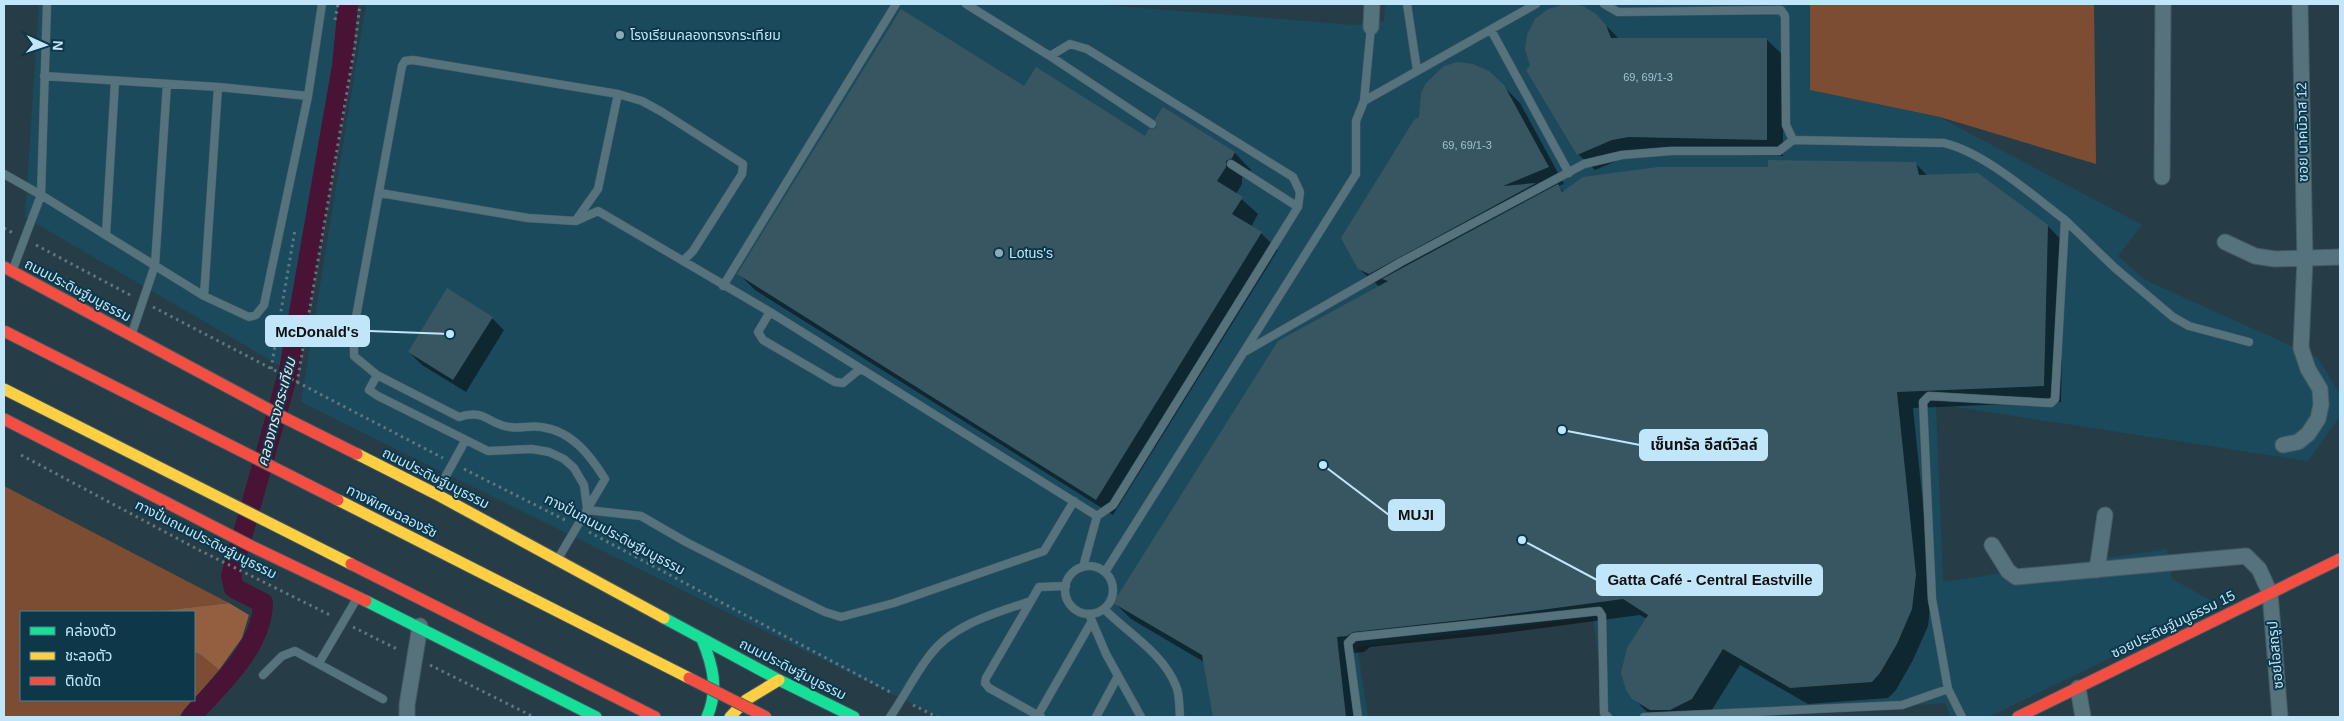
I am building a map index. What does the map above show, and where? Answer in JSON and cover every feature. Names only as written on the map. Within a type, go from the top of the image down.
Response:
[{"type":"main road","name":"ถนนประดิษฐ์มนูธรรม","points":[[8,269],[265,408],[436,494],[778,680],[854,717]]},
{"type":"main road","name":"ทางพิเศษฉลองรัช","points":[[4,331],[766,717]]},
{"type":"main road","points":[[4,389],[655,717]]},
{"type":"main road","points":[[4,419],[221,531],[420,626],[596,717]]},
{"type":"main road","name":"ซอยประดิษฐ์มนูธรรม 15","points":[[2018,717],[2340,559]]},
{"type":"main road","points":[[702,639],[712,661],[716,680],[713,705],[707,717]]},
{"type":"main road","points":[[730,717],[746,700],[778,680]]},
{"type":"street","points":[[1371,27],[1372,4]]},
{"type":"street","points":[[2162,177],[2163,4]]},
{"type":"street","name":"ซอย นาคนิวาส 12","points":[[2283,445],[2298,442],[2308,434],[2318,419],[2321,405],[2320,389],[2308,368],[2301,348],[2305,260],[2300,4]]},
{"type":"street","points":[[2225,242],[2255,256],[2275,259],[2305,260],[2340,257]]},
{"type":"street","points":[[2096,570],[2105,516]]},
{"type":"street","name":"ซอยโอสถรูป","points":[[1992,545],[2008,571],[2016,577],[2246,556],[2260,569],[2270,593],[2280,717]]},
{"type":"street","points":[[407,717],[407,705],[420,626]]},
{"type":"street","points":[[2078,688],[2083,717]]},
{"type":"lane","points":[[8,269],[41,194],[47,4]]},
{"type":"lane","points":[[4,174],[41,194],[204,296],[248,317],[256,315],[264,304],[308,96],[322,4]]},
{"type":"lane","points":[[723,286],[896,4]]},
{"type":"lane","points":[[966,4],[1050,56],[1152,124]]},
{"type":"lane","points":[[1407,4],[1417,70]]},
{"type":"lane","points":[[1364,101],[1536,4]]},
{"type":"lane","points":[[1604,4],[1618,12],[1781,10],[1784,12],[1786,125],[1793,140]]},
{"type":"lane","points":[[1105,572],[1356,174],[1356,121],[1364,101],[1371,27]]},
{"type":"lane","points":[[1491,30],[1569,173]]},
{"type":"lane","points":[[1050,56],[1070,44],[1087,49],[1293,177],[1300,192],[1298,207],[1113,505],[1097,516],[1083,567]]},
{"type":"lane","points":[[558,560],[605,479],[591,456],[572,439],[543,427],[510,428],[473,412],[459,417],[377,375],[354,356],[354,328],[402,66],[405,61],[412,60],[618,94],[642,101],[744,166],[742,174],[693,251],[683,261]]},
{"type":"lane","points":[[44,76],[218,87],[308,96]]},
{"type":"lane","points":[[106,234],[115,81]]},
{"type":"lane","points":[[131,335],[154,265],[167,84]]},
{"type":"lane","points":[[204,296],[218,87]]},
{"type":"lane","points":[[576,221],[598,189],[618,94]]},
{"type":"lane","points":[[1244,352],[1401,262],[1584,164],[1622,155],[1671,151],[1779,151],[1793,140],[1944,143],[1960,147],[1994,168],[2065,220],[2115,268],[2173,317],[2190,326],[2249,342]]},
{"type":"lane","points":[[1231,164],[1298,207]]},
{"type":"lane","points":[[380,193],[528,218],[576,221],[598,211],[770,312],[1097,516]]},
{"type":"lane","points":[[1962,717],[1948,689],[1932,599],[1923,402],[1929,396],[2051,403],[2055,399],[2065,220]]},
{"type":"lane","points":[[770,312],[758,332],[763,340],[835,382],[843,383],[860,369]]},
{"type":"lane","points":[[377,375],[369,390],[465,441],[488,451],[532,449],[549,452],[564,459],[574,468],[584,485],[587,510]]},
{"type":"lane","points":[[436,494],[465,441]]},
{"type":"lane","points":[[587,510],[641,516],[686,542],[795,598],[841,617],[894,603],[1044,551],[1074,501]]},
{"type":"lane","points":[[1066,586],[1039,587],[986,678],[985,683],[989,688],[1040,716],[1091,618],[1109,604],[1114,590],[1109,577],[1105,572],[1094,566],[1083,567],[1072,574],[1065,593],[1071,606],[1091,618],[1106,654],[1141,717]]},
{"type":"lane","points":[[319,663],[358,596]]},
{"type":"lane","points":[[890,717],[930,654],[951,634],[986,617],[1031,601]]},
{"type":"lane","points":[[1104,609],[1148,648],[1171,677],[1177,687],[1180,717]]},
{"type":"lane","points":[[1358,717],[1348,643],[1354,637],[1599,611],[1602,616],[1604,713],[1608,717]]},
{"type":"lane","points":[[263,675],[282,656],[290,652],[298,652],[383,699]]},
{"type":"lane","points":[[1096,717],[1118,676]]},
{"type":"lane","points":[[1644,717],[1902,705],[1948,689]]},
{"type":"path","points":[[297,383],[355,45],[360,4]]},
{"type":"path","name":"ทางปั่นถนนประดิษฐ์มนูธรรม","points":[[280,374],[453,464],[578,526],[937,717]]},
{"type":"path","name":"ทางปั่นถนนประดิษฐ์มนูธรรม","points":[[12,450],[230,565],[534,717]]},
{"type":"shaded area","points":[[39,4],[340,4],[332,70],[282,367],[25,217]]},
{"type":"shaded area","points":[[366,4],[1091,4],[1356,25],[1384,22],[1385,4],[1810,4],[1810,90],[1939,117],[2142,225],[2118,256],[2145,280],[2318,358],[2340,394],[2340,416],[2308,461],[1936,404],[1943,582],[2167,549],[2172,579],[2219,605],[1989,717],[1951,717],[1945,703],[1756,717],[1606,717],[1593,617],[1357,647],[1368,717],[939,717],[301,402]]},
{"type":"shaded area","points":[[1810,4],[2094,4],[2096,164],[1940,117],[1810,90]]},
{"type":"shaded area","points":[[4,486],[229,603],[160,611],[20,611],[20,701],[192,701],[179,717],[4,717]]},
{"type":"shaded area","points":[[229,603],[249,615],[242,638],[219,670],[195,652],[195,611],[160,611]]},
{"type":"shaded area","points":[[195,652],[219,670],[195,698]]},
{"type":"building","points":[[1566,4],[1583,6],[1596,14],[1606,25],[1611,38],[1767,38],[1767,140],[1629,137],[1612,140],[1577,155],[1526,70],[1530,66],[1525,49],[1527,35],[1535,19],[1548,9]]},
{"type":"building","name":"Lotus's","points":[[901,9],[1024,86],[1036,67],[1145,136],[1149,129],[1157,127],[1155,119],[1163,107],[1235,152],[1232,158],[1226,161],[1226,167],[1217,181],[1243,197],[1232,214],[1262,232],[1096,500],[737,274]]},
{"type":"building","points":[[1458,62],[1473,64],[1489,71],[1504,85],[1549,167],[1503,186],[1536,183],[1369,274],[1358,269],[1341,238],[1414,120],[1419,117],[1421,93],[1426,83],[1444,66]]},
{"type":"building","points":[[1768,160],[1916,162],[1919,175],[1978,173],[2048,225],[2044,386],[1897,392],[1916,575],[1912,609],[1897,644],[1880,673],[1872,682],[1790,688],[1723,649],[1692,699],[1670,710],[1650,710],[1632,699],[1626,690],[1621,673],[1627,648],[1648,615],[1623,599],[1480,618],[1353,632],[1347,636],[1337,637],[1346,717],[1213,717],[1202,655],[1113,603],[1278,341],[1388,281],[1382,279],[1558,184],[1562,192],[1583,177],[1658,167],[1768,167]]},
{"type":"building","points":[[447,288],[493,317],[453,380],[408,352]]},
{"type":"waterway","name":"คลองทรงกระเทียม","points":[[191,717],[237,665],[247,650],[261,620],[263,603],[234,588],[231,576],[289,370],[342,66],[348,4]]},
{"type":"traffic: fast","points":[[366,601],[596,717]]},
{"type":"traffic: fast","points":[[664,618],[779,680],[854,717]]},
{"type":"traffic: fast","points":[[702,639],[712,668],[714,687],[711,707],[707,717]]},
{"type":"traffic: slow","points":[[4,389],[351,564]]},
{"type":"traffic: slow","points":[[357,454],[436,494],[664,618]]},
{"type":"traffic: slow","points":[[338,500],[689,678]]},
{"type":"traffic: slow","points":[[730,717],[746,700],[779,680]]},
{"type":"traffic: jam","points":[[4,267],[283,417],[357,454]]},
{"type":"traffic: jam","points":[[4,331],[338,500]]},
{"type":"traffic: jam","points":[[4,419],[251,546],[366,601]]},
{"type":"traffic: jam","points":[[2018,717],[2340,559]]},
{"type":"traffic: jam","points":[[351,564],[655,717]]},
{"type":"traffic: jam","points":[[689,678],[766,717]]},
{"type":"place","name":"โรงเรียนคลองทรงกระเทียม","points":[[620,35]]},
{"type":"place","name":"Lotus's","points":[[999,253]]},
{"type":"place","name":"McDonald's","points":[[450,334]]},
{"type":"place","name":"เซ็นทรัล อีสต์วิลล์","points":[[1562,430]]},
{"type":"place","name":"MUJI","points":[[1323,465]]},
{"type":"place","name":"Gatta Café - Central Eastville","points":[[1522,540]]}]
